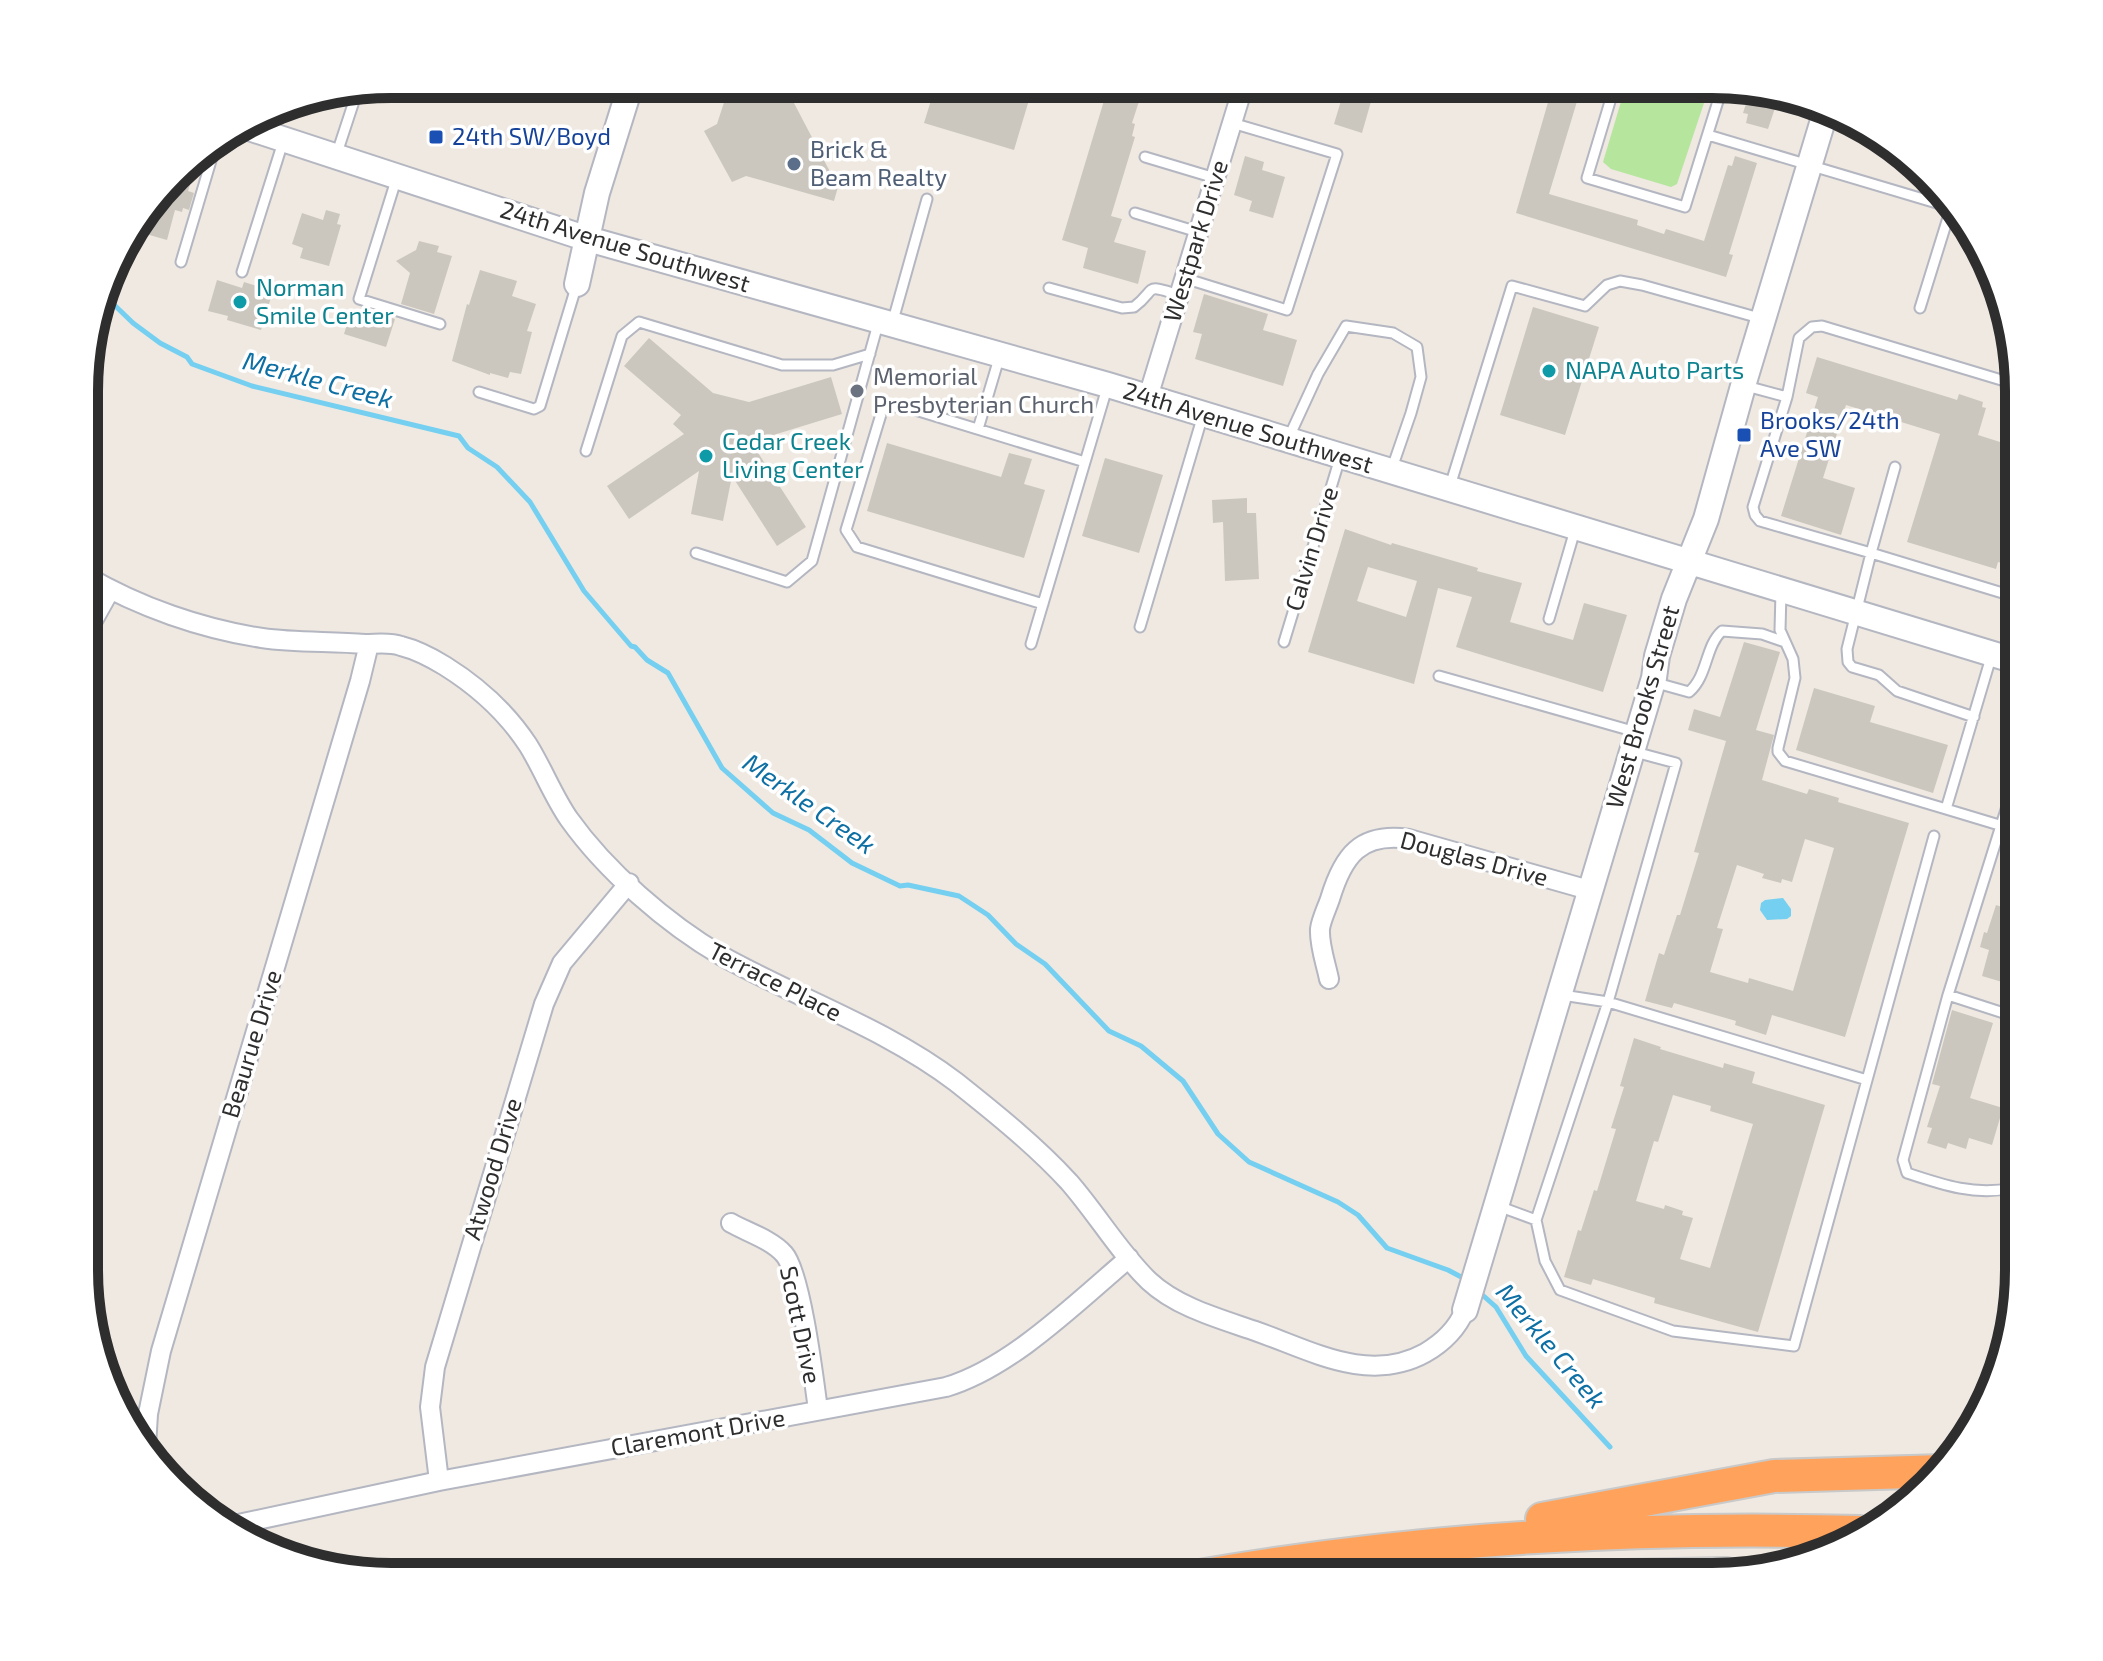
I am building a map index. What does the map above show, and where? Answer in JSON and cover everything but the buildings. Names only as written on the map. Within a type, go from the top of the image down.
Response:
[{"type":"highway","points":[[1373,1550],[1774,1476],[1924,1472]]},
{"type":"highway","points":[[1275,1563],[1475,1540],[1675,1530],[1844,1532]]},
{"type":"main road","points":[[577,284],[597,193],[627,98]]},
{"type":"main road","name":"West Brooks Street","points":[[1465,1310],[1653,681],[1657,656],[1688,562],[1706,519],[1823,120]]},
{"type":"main road","name":"24th Avenue Southwest","points":[[257,130],[588,239],[1108,385],[2005,658]]},
{"type":"street","name":"Westpark Drive","points":[[1148,397],[1240,98]]},
{"type":"street","name":"Terrace Place","points":[[98,583],[212,628],[262,638],[398,644],[446,666],[488,697],[528,745],[570,820],[605,861],[629,883],[701,944],[748,971],[881,1036],[923,1059],[955,1082],[1028,1143],[1068,1182],[1149,1281],[1166,1294],[1204,1313],[1353,1364],[1383,1366],[1415,1358],[1447,1337],[1465,1310]]},
{"type":"street","points":[[98,612],[110,590]]},
{"type":"street","name":"Beaurue Drive","points":[[147,1433],[161,1351],[369,644]]},
{"type":"street","name":"Douglas Drive","points":[[1329,979],[1320,929],[1335,883],[1348,858],[1360,846],[1373,840],[1391,836],[1409,839],[1589,890]]},
{"type":"street","name":"Atwood Drive","points":[[439,1481],[430,1407],[435,1367],[544,1004],[562,963],[629,883]]},
{"type":"street","name":"Scott Drive","points":[[731,1223],[774,1246],[784,1253],[791,1264],[818,1410]]},
{"type":"street","name":"Claremont Drive","points":[[243,1523],[439,1481],[972,1380],[1023,1346],[1129,1258]]},
{"type":"lane","points":[[1611,98],[1587,178],[1685,207],[1719,98]]},
{"type":"lane","points":[[336,157],[354,101]]},
{"type":"lane","points":[[1049,288],[1122,308],[1134,307],[1148,290],[1181,287],[1287,310],[1337,154],[1232,123]]},
{"type":"lane","points":[[1708,135],[1936,204]]},
{"type":"lane","points":[[242,272],[284,139]]},
{"type":"lane","points":[[1145,157],[1215,178]]},
{"type":"lane","points":[[181,262],[211,161]]},
{"type":"lane","points":[[397,177],[359,299],[440,324]]},
{"type":"lane","points":[[696,553],[787,582],[812,561],[870,354],[886,322],[927,199]]},
{"type":"lane","points":[[1135,213],[1198,232]]},
{"type":"lane","points":[[1920,308],[1948,218]]},
{"type":"lane","points":[[1449,489],[1512,286],[1585,306],[1607,285],[1620,281],[1763,319]]},
{"type":"lane","points":[[479,392],[534,409],[540,406],[577,284]]},
{"type":"lane","points":[[586,451],[622,336],[639,322],[782,365],[833,365],[870,354]]},
{"type":"lane","points":[[1288,440],[1318,374],[1346,326],[1393,333],[1417,347],[1421,377],[1391,472]]},
{"type":"lane","points":[[2004,381],[1822,326],[1812,327],[1799,338],[1787,397],[1753,507],[1760,521],[2005,594]]},
{"type":"lane","points":[[978,429],[1000,354]]},
{"type":"lane","points":[[1031,644],[1108,385]]},
{"type":"lane","points":[[1743,386],[1787,397]]},
{"type":"lane","points":[[1043,604],[857,547],[846,530],[882,411],[899,405],[1085,462]]},
{"type":"lane","points":[[1140,627],[1204,414]]},
{"type":"lane","name":"Calvin Drive","points":[[1284,642],[1340,456]]},
{"type":"lane","points":[[1895,467],[1855,612],[1847,649],[1848,662],[1852,667],[1879,675],[1897,691],[1974,717]]},
{"type":"lane","points":[[1549,619],[1576,528]]},
{"type":"lane","points":[[1781,591],[1780,630],[1793,659],[1795,678],[1778,748],[1780,757],[2005,827]]},
{"type":"lane","points":[[1653,681],[1689,692],[1705,669],[1717,636],[1722,631],[1762,634],[1785,642]]},
{"type":"lane","points":[[1946,809],[1992,654]]},
{"type":"lane","points":[[1439,676],[1634,742],[1676,763],[1608,1002],[1536,1220],[1545,1261],[1560,1290],[1673,1331],[1794,1346],[1934,836]]},
{"type":"lane","points":[[2005,816],[1948,995],[1903,1160],[1907,1173],[1953,1188],[2005,1193]]},
{"type":"lane","points":[[1558,994],[1608,1002],[1867,1080]]},
{"type":"lane","points":[[1948,995],[2005,1013]]},
{"type":"lane","points":[[1497,1206],[1536,1220]]},
{"type":"green space","points":[[1622,98],[1706,98],[1677,184],[1671,187],[1611,169],[1603,162]]},
{"type":"water","points":[[1783,898],[1791,909],[1791,916],[1767,920],[1760,910],[1761,903]]},
{"type":"waterway","name":"Merkle Creek","points":[[112,303],[133,323],[160,343],[187,357],[192,364],[252,386],[459,436],[468,448],[497,467],[530,502],[584,591],[631,646],[668,673],[722,768],[773,813],[809,830],[852,863],[900,886],[959,896],[988,915],[1016,944],[1045,964],[1109,1031],[1141,1046],[1183,1081],[1218,1134],[1249,1162],[1338,1202],[1358,1215],[1387,1248],[1465,1279]]},
{"type":"waterway","name":"Merkle Creek","points":[[1478,1291],[1496,1307],[1526,1356],[1610,1447]]},
{"type":"place","name":"24th SW/Boyd","points":[[436,137]]},
{"type":"place","name":"Brick & Beam Realty","points":[[794,164]]},
{"type":"place","name":"Norman Smile Center","points":[[240,302]]},
{"type":"place","name":"NAPA Auto Parts","points":[[1549,371]]},
{"type":"place","name":"Memorial Presbyterian Church","points":[[857,391]]},
{"type":"place","name":"Brooks/24th Ave SW","points":[[1744,435]]},
{"type":"place","name":"Cedar Creek Living Center","points":[[706,456]]}]
